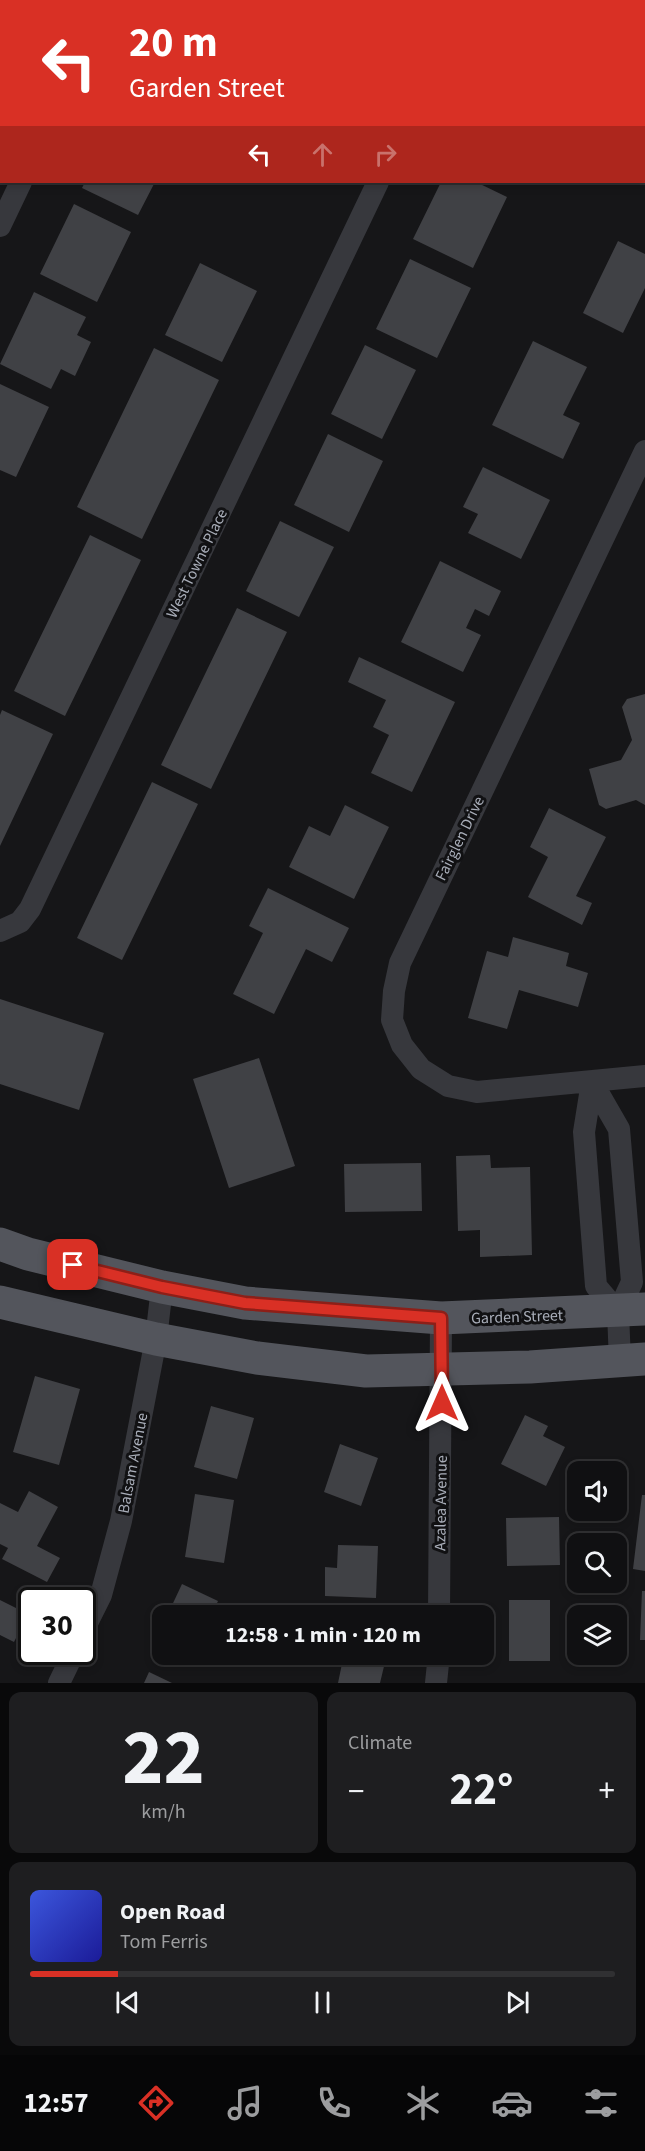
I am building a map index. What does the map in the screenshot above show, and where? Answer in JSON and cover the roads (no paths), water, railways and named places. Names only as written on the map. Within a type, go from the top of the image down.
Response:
[{"type":"main road","name":"Garden Street","points":[[0,1244],[28,1254],[162,1287],[245,1303],[441,1318],[632,1311]]},
{"type":"main road","points":[[0,1302],[156,1340],[257,1358],[366,1371],[442,1370],[633,1360]]},
{"type":"street","points":[[0,226],[21,183]]},
{"type":"street","name":"West Towne Place","points":[[0,931],[20,922],[30,909],[378,183]]},
{"type":"street","name":"Fairglen Drive","points":[[645,450],[404,952],[394,991],[392,1020],[402,1045],[421,1069],[448,1086],[477,1092],[645,1076]]},
{"type":"street","points":[[592,1082],[584,1132],[596,1286],[632,1311]]},
{"type":"street","points":[[592,1082],[619,1129],[632,1282],[633,1360]]},
{"type":"street","name":"Balsam Avenue","points":[[96,1604],[101,1594],[121,1521],[156,1340],[162,1287]]},
{"type":"street","name":"Azalea Avenue","points":[[439,1605],[441,1318]]},
{"type":"street","points":[[58,1683],[67,1665]]},
{"type":"street","points":[[436,1683],[438,1665]]}]
